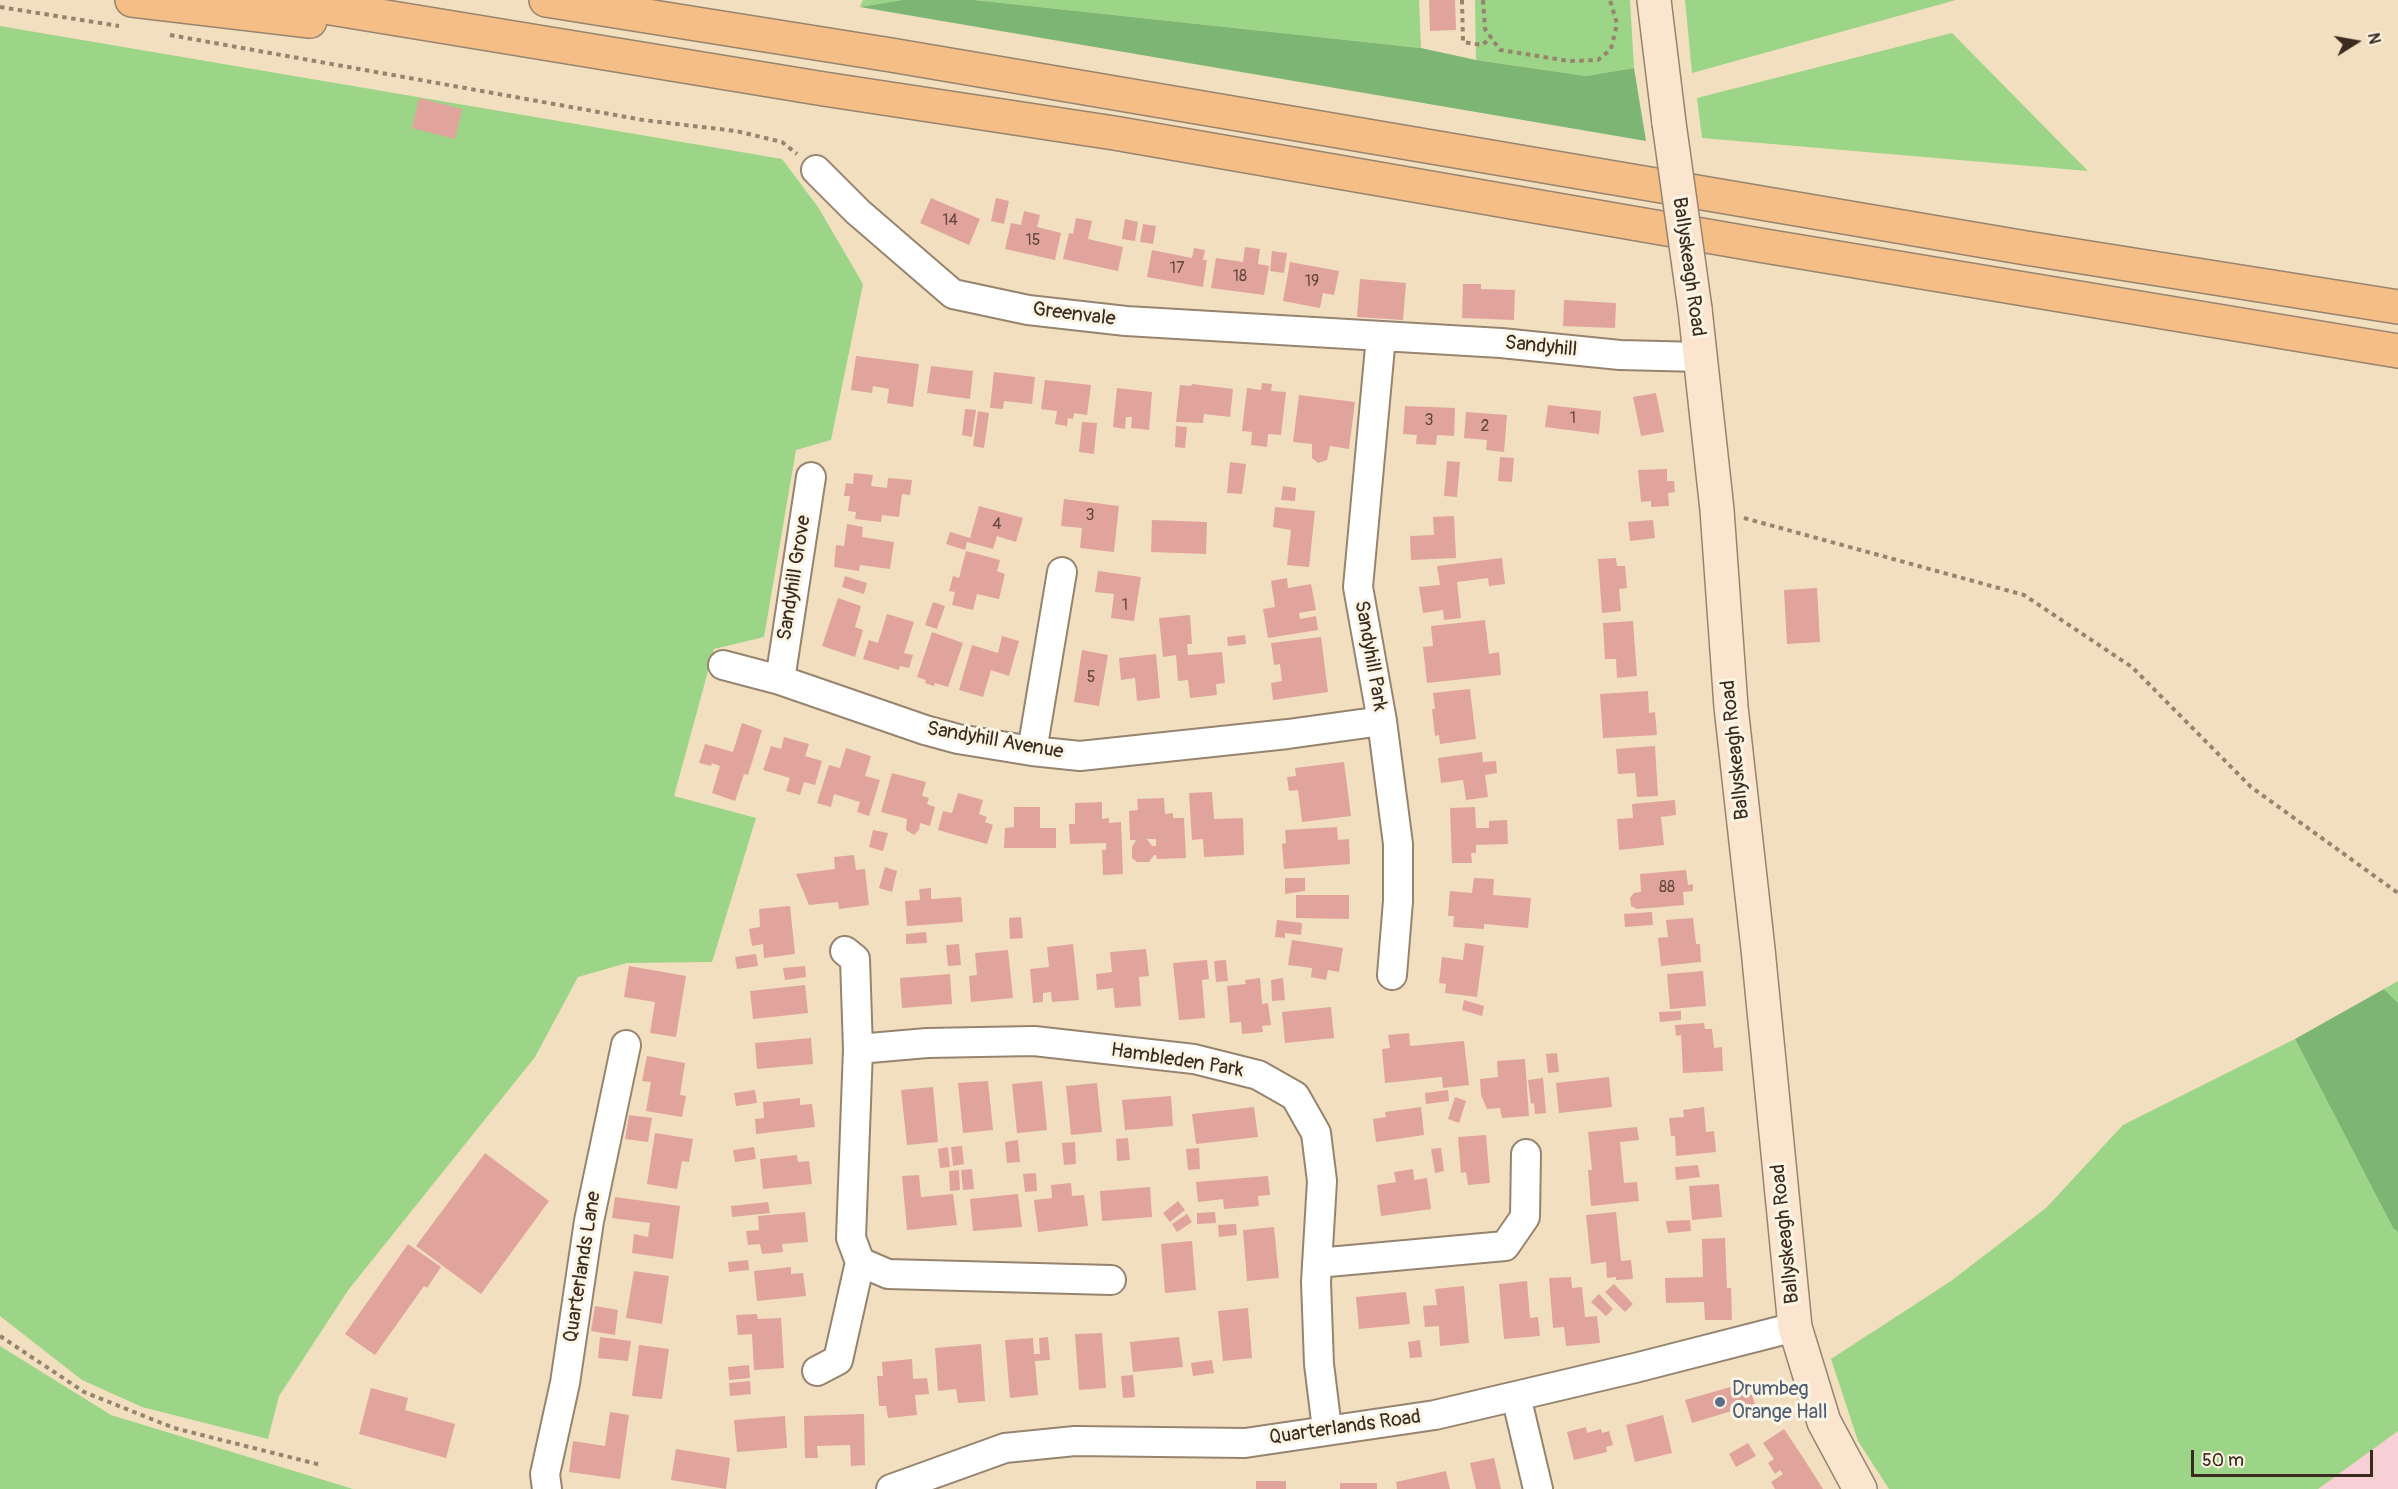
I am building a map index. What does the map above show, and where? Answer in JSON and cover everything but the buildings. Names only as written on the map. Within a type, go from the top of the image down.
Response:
[{"type":"highway","points":[[282,0],[1114,133],[1713,238],[2398,351]]},
{"type":"highway","points":[[546,0],[879,53],[1992,243],[2398,307]]},
{"type":"highway","points":[[129,14],[294,19],[532,41]]},
{"type":"main road","name":"Ballyskeagh Road","points":[[1654,0],[1701,357],[1717,510],[1731,707],[1795,1327],[1824,1422],[1860,1489]]},
{"type":"street","name":"Greenvale","points":[[816,170],[858,212],[952,294],[1028,310],[1126,321],[1381,336]]},
{"type":"street","name":"Sandyhill","points":[[1381,336],[1502,343],[1620,355],[1701,357]]},
{"type":"street","name":"Sandyhill Park","points":[[1381,336],[1358,587],[1382,721],[1398,844],[1398,902],[1392,975]]},
{"type":"street","name":"Sandyhill Grove","points":[[780,680],[811,477]]},
{"type":"street","points":[[1032,751],[1062,573]]},
{"type":"street","name":"Sandyhill Avenue","points":[[723,666],[780,680],[925,730],[958,739],[1080,756],[1288,734],[1382,721]]},
{"type":"street","points":[[817,1371],[838,1360],[860,1262],[851,1238],[858,1049],[855,959],[844,951]]},
{"type":"street","name":"Hambleden Park","points":[[858,1049],[927,1043],[1034,1041],[1194,1059],[1258,1075],[1294,1096],[1316,1133],[1322,1181],[1317,1263],[1319,1364],[1327,1429]]},
{"type":"street","name":"Quarterlands Lane","points":[[547,1489],[545,1474],[565,1383],[589,1221],[626,1045]]},
{"type":"street","points":[[1317,1263],[1505,1246],[1525,1217],[1526,1154]]},
{"type":"street","points":[[860,1262],[888,1274],[1111,1280]]},
{"type":"street","name":"Quarterlands Road","points":[[891,1489],[1005,1448],[1075,1441],[1245,1443],[1327,1429],[1435,1415],[1795,1327]]},
{"type":"street","points":[[1516,1396],[1538,1489]]},
{"type":"path","points":[[1462,0],[1463,42],[1482,45],[1491,38]]},
{"type":"path","points":[[1483,0],[1485,29],[1500,50],[1569,62],[1598,60],[1611,49],[1617,24],[1610,0]]},
{"type":"path","points":[[0,7],[129,14]]},
{"type":"path","points":[[160,34],[643,120],[736,131],[782,142],[816,170]]},
{"type":"path","points":[[1717,510],[2024,595],[2132,667],[2252,787],[2398,893]]},
{"type":"path","points":[[0,1336],[84,1392],[174,1428],[321,1465]]},
{"type":"shaded area","points":[[2398,1431],[2398,1489],[2318,1489]]},
{"type":"green space","points":[[863,0],[902,0],[860,7]]},
{"type":"green space","points":[[902,0],[974,0],[1421,48],[1476,60],[1586,76],[1634,68],[1646,141],[860,7]]},
{"type":"green space","points":[[974,0],[1419,0],[1421,48]]},
{"type":"green space","points":[[1475,0],[1630,0],[1634,68],[1586,76],[1476,60]]},
{"type":"green space","points":[[1685,0],[1956,0],[1692,73]]},
{"type":"green space","points":[[0,26],[782,159],[818,207],[863,284],[831,440],[796,450],[764,637],[714,649],[674,796],[756,818],[712,962],[627,963],[578,977],[535,1057],[349,1289],[279,1396],[268,1439],[142,1407],[82,1380],[0,1316]]},
{"type":"green space","points":[[1952,33],[2088,171],[1702,138],[1697,98]]},
{"type":"green space","points":[[2398,981],[2398,1003],[2384,989]]},
{"type":"green space","points":[[2384,989],[2398,1003],[2398,1232],[2393,1228],[2295,1039]]},
{"type":"green space","points":[[2295,1039],[2393,1228],[2398,1232],[2398,1431],[2318,1489],[1889,1489],[1858,1441],[1831,1359],[1951,1281],[2046,1208],[2123,1125]]},
{"type":"green space","points":[[0,1346],[111,1415],[353,1489],[0,1489]]},
{"type":"place","name":"Drumbeg Orange Hall","points":[[1720,1402]]}]
